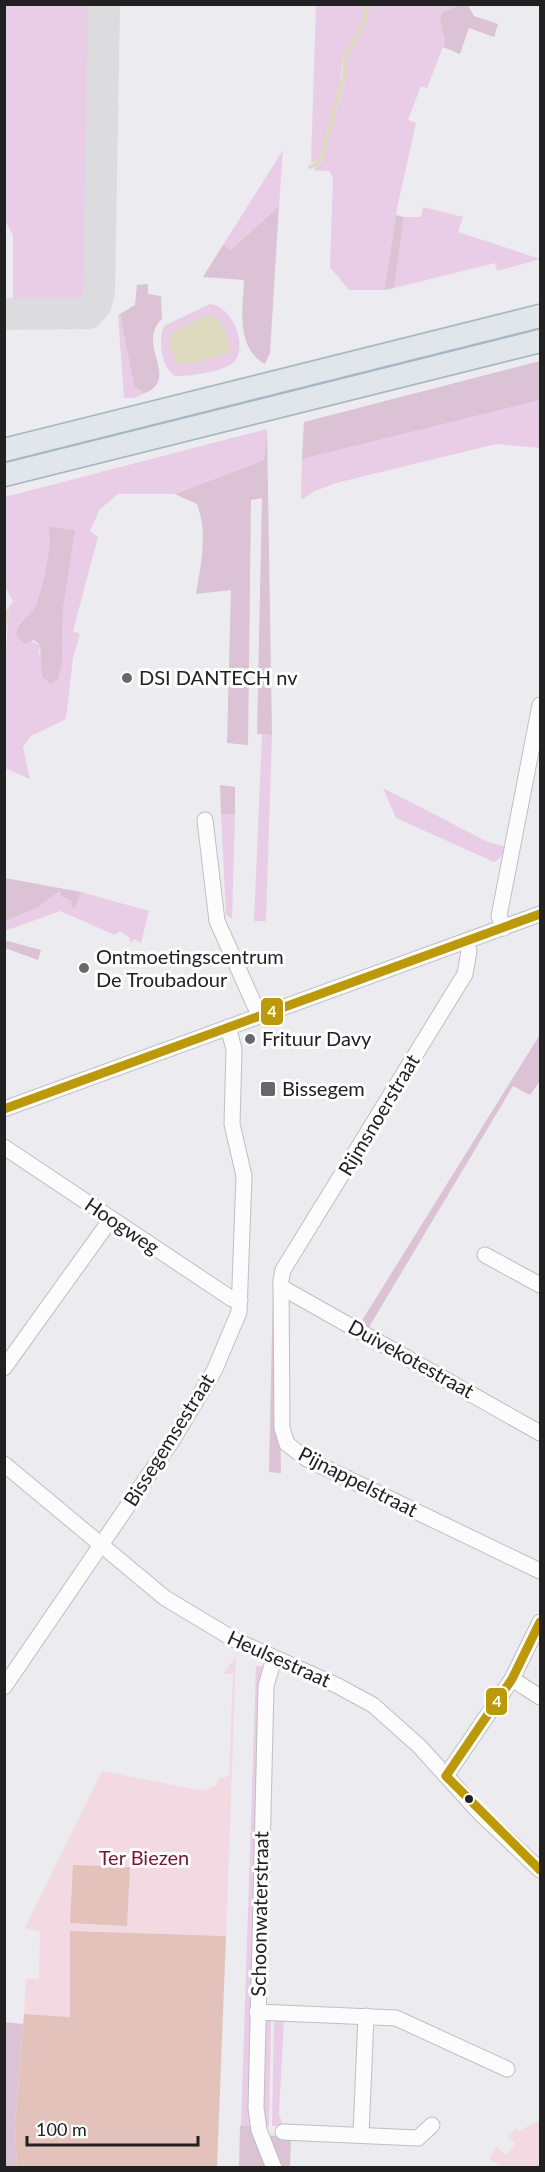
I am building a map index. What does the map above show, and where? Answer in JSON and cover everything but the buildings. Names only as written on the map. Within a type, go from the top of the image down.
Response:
[{"type":"highway","points":[[4,450],[540,316]]},
{"type":"highway","points":[[4,477],[540,341]]},
{"type":"highway","points":[[4,445],[41,441]]},
{"type":"street","points":[[504,928],[499,916],[540,705]]},
{"type":"street","points":[[206,819],[217,921],[259,1015]]},
{"type":"street","points":[[4,1109],[540,914]]},
{"type":"street","name":"Rijmsnoerstraat","points":[[281,1287],[283,1270],[465,974],[469,951],[465,942]]},
{"type":"street","name":"Bissegemsestraat","points":[[4,1687],[102,1546],[206,1384],[238,1312],[243,1161],[233,1137],[234,1049],[228,1027]]},
{"type":"street","name":"Hoogweg","points":[[4,1147],[232,1299],[240,1300]]},
{"type":"street","points":[[4,1368],[111,1219]]},
{"type":"street","points":[[485,1255],[540,1285]]},
{"type":"street","name":"Pijnappelstraat","points":[[281,1287],[282,1428],[287,1444],[307,1459],[540,1571]]},
{"type":"street","name":"Duivekotestraat","points":[[281,1287],[540,1432]]},
{"type":"street","name":"Heulsestraat","points":[[4,1464],[165,1598],[191,1615],[373,1705],[419,1746],[540,1870]]},
{"type":"street","points":[[446,1776],[512,1679],[540,1623]]},
{"type":"street","name":"Schoonwaterstraat","points":[[274,1658],[266,1686],[255,2108],[259,2130],[274,2168]]},
{"type":"street","points":[[512,1679],[540,1696]]},
{"type":"street","points":[[257,2012],[396,2018],[507,2069]]},
{"type":"street","points":[[361,2134],[366,2016]]},
{"type":"street","points":[[283,2132],[418,2138],[432,2125]]},
{"type":"shaded area","points":[[4,5],[94,5],[89,286],[83,300],[75,303],[13,301],[13,235],[4,219]]},
{"type":"shaded area","points":[[316,5],[365,5],[363,22],[343,57],[340,85],[319,159],[315,163],[311,162]]},
{"type":"shaded area","points":[[368,5],[461,5],[440,18],[445,42],[427,88],[421,86],[408,120],[416,123],[397,208],[384,290],[349,290],[330,267],[333,178],[329,171],[313,170],[322,161],[345,81],[347,55],[365,23]]},
{"type":"shaded area","points":[[461,5],[468,5],[474,16],[498,24],[494,37],[469,28],[460,54],[443,47],[445,42],[440,18],[443,12]]},
{"type":"shaded area","points":[[283,150],[279,206],[231,250],[223,245]]},
{"type":"shaded area","points":[[279,206],[270,353],[265,364],[255,357],[245,338],[242,315],[244,280],[203,277],[223,245],[231,250]]},
{"type":"shaded area","points":[[423,207],[463,217],[458,232],[540,259],[497,271],[495,263],[394,288],[404,217],[421,217]]},
{"type":"shaded area","points":[[396,215],[404,217],[394,288],[384,290]]},
{"type":"shaded area","points":[[148,284],[148,294],[161,296],[162,319],[155,329],[153,339],[159,379],[155,387],[145,393],[134,386],[120,314],[135,305],[137,285]]},
{"type":"shaded area","points":[[210,304],[225,311],[236,327],[240,346],[238,355],[230,365],[215,371],[175,376],[170,372],[162,353],[161,338],[164,326]]},
{"type":"shaded area","points":[[120,314],[134,385],[145,393],[135,398],[124,398],[118,315]]},
{"type":"shaded area","points":[[207,315],[221,322],[230,347],[228,353],[193,364],[177,363],[171,350],[170,337],[177,330]]},
{"type":"shaded area","points":[[540,361],[540,400],[302,459],[304,422]]},
{"type":"shaded area","points":[[540,400],[540,448],[496,444],[336,483],[315,491],[301,500],[302,459]]},
{"type":"shaded area","points":[[267,429],[264,460],[175,494],[118,494],[100,509],[90,531],[98,537],[73,631],[80,634],[73,658],[66,719],[31,736],[23,747],[30,779],[5,768],[5,666],[9,606],[13,602],[5,586],[5,497]],"holes":[[[74,530],[63,609],[62,664],[39,654],[40,645],[16,635],[19,626],[34,609],[42,588],[50,532]]]},
{"type":"shaded area","points":[[267,429],[272,735],[257,734],[262,498],[251,500],[248,745],[227,743],[231,590],[196,594],[203,537],[200,515],[197,504],[175,494],[264,460]]},
{"type":"shaded area","points":[[48,527],[75,530],[63,609],[62,664],[58,679],[51,684],[42,677],[40,645],[34,640],[25,644],[16,635],[19,626],[36,605],[41,589],[50,543]]},
{"type":"shaded area","points":[[262,735],[272,735],[266,921],[254,921]]},
{"type":"shaded area","points":[[220,785],[235,787],[235,814],[221,814]]},
{"type":"shaded area","points":[[383,788],[488,842],[506,847],[500,858],[494,862],[396,818]]},
{"type":"shaded area","points":[[221,814],[235,814],[232,919],[226,914]]},
{"type":"shaded area","points":[[5,878],[81,892],[75,908],[72,907],[72,902],[61,896],[60,891],[37,908],[5,921]]},
{"type":"shaded area","points":[[60,891],[65,899],[72,902],[72,907],[75,907],[81,892],[149,911],[141,943],[134,939],[132,942],[120,931],[115,935],[60,911],[5,931],[5,921],[37,908]]},
{"type":"shaded area","points":[[4,940],[41,950],[38,960],[5,948]]},
{"type":"shaded area","points":[[539,1036],[540,1081],[530,1095],[513,1086],[366,1332],[358,1327]]},
{"type":"shaded area","points":[[278,1286],[281,1473],[269,1472],[273,1287]]},
{"type":"shaded area","points":[[256,1666],[262,1666],[250,2126],[241,2126]]},
{"type":"shaded area","points":[[73,1865],[130,1867],[127,1926],[70,1923]]},
{"type":"shaded area","points":[[70,1931],[226,1936],[217,2167],[17,2167],[15,2125],[24,2014],[70,2017]]},
{"type":"shaded area","points":[[271,2017],[269,2127],[263,2127],[264,2018]]},
{"type":"shaded area","points":[[274,2017],[284,2018],[279,2114],[283,2126],[272,2126]]},
{"type":"shaded area","points":[[4,2022],[23,2024],[15,2125],[17,2167],[5,2167]]},
{"type":"shaded area","points":[[240,2126],[250,2126],[267,2167],[239,2168]]},
{"type":"shaded area","points":[[266,2135],[291,2137],[290,2167],[280,2167]]},
{"type":"green space","name":"Ter Biezen","points":[[236,1656],[226,1936],[71,1931],[70,2017],[24,2014],[26,1979],[39,1979],[40,1932],[25,1928],[102,1771],[203,1791],[217,1785],[218,1779],[229,1776],[233,1674],[223,1674]]},
{"type":"green space","points":[[540,2120],[540,2167],[499,2167],[500,2164],[489,2159],[496,2147],[506,2155],[516,2144],[507,2136],[517,2128],[519,2131]]},
{"type":"waterway","points":[[310,167],[317,164],[322,156],[344,76],[345,58],[365,20],[367,4]]},
{"type":"waterway","points":[[4,633],[7,611]]},
{"type":"taxiway","points":[[4,314],[88,313],[96,304],[99,291],[104,4]]},
{"type":"transit line","name":"4","points":[[4,1109],[540,914]]},
{"type":"transit line","name":"4","points":[[446,1776],[512,1679],[540,1622]]},
{"type":"transit line","name":"4","points":[[446,1776],[540,1870]]},
{"type":"place","name":"DSI DANTECH nv","points":[[127,678]]},
{"type":"place","name":"Ontmoetingscentrum De Troubadour","points":[[84,968]]},
{"type":"place","name":"Frituur Davy","points":[[250,1039]]},
{"type":"place","name":"Bissegem","points":[[268,1089]]}]
